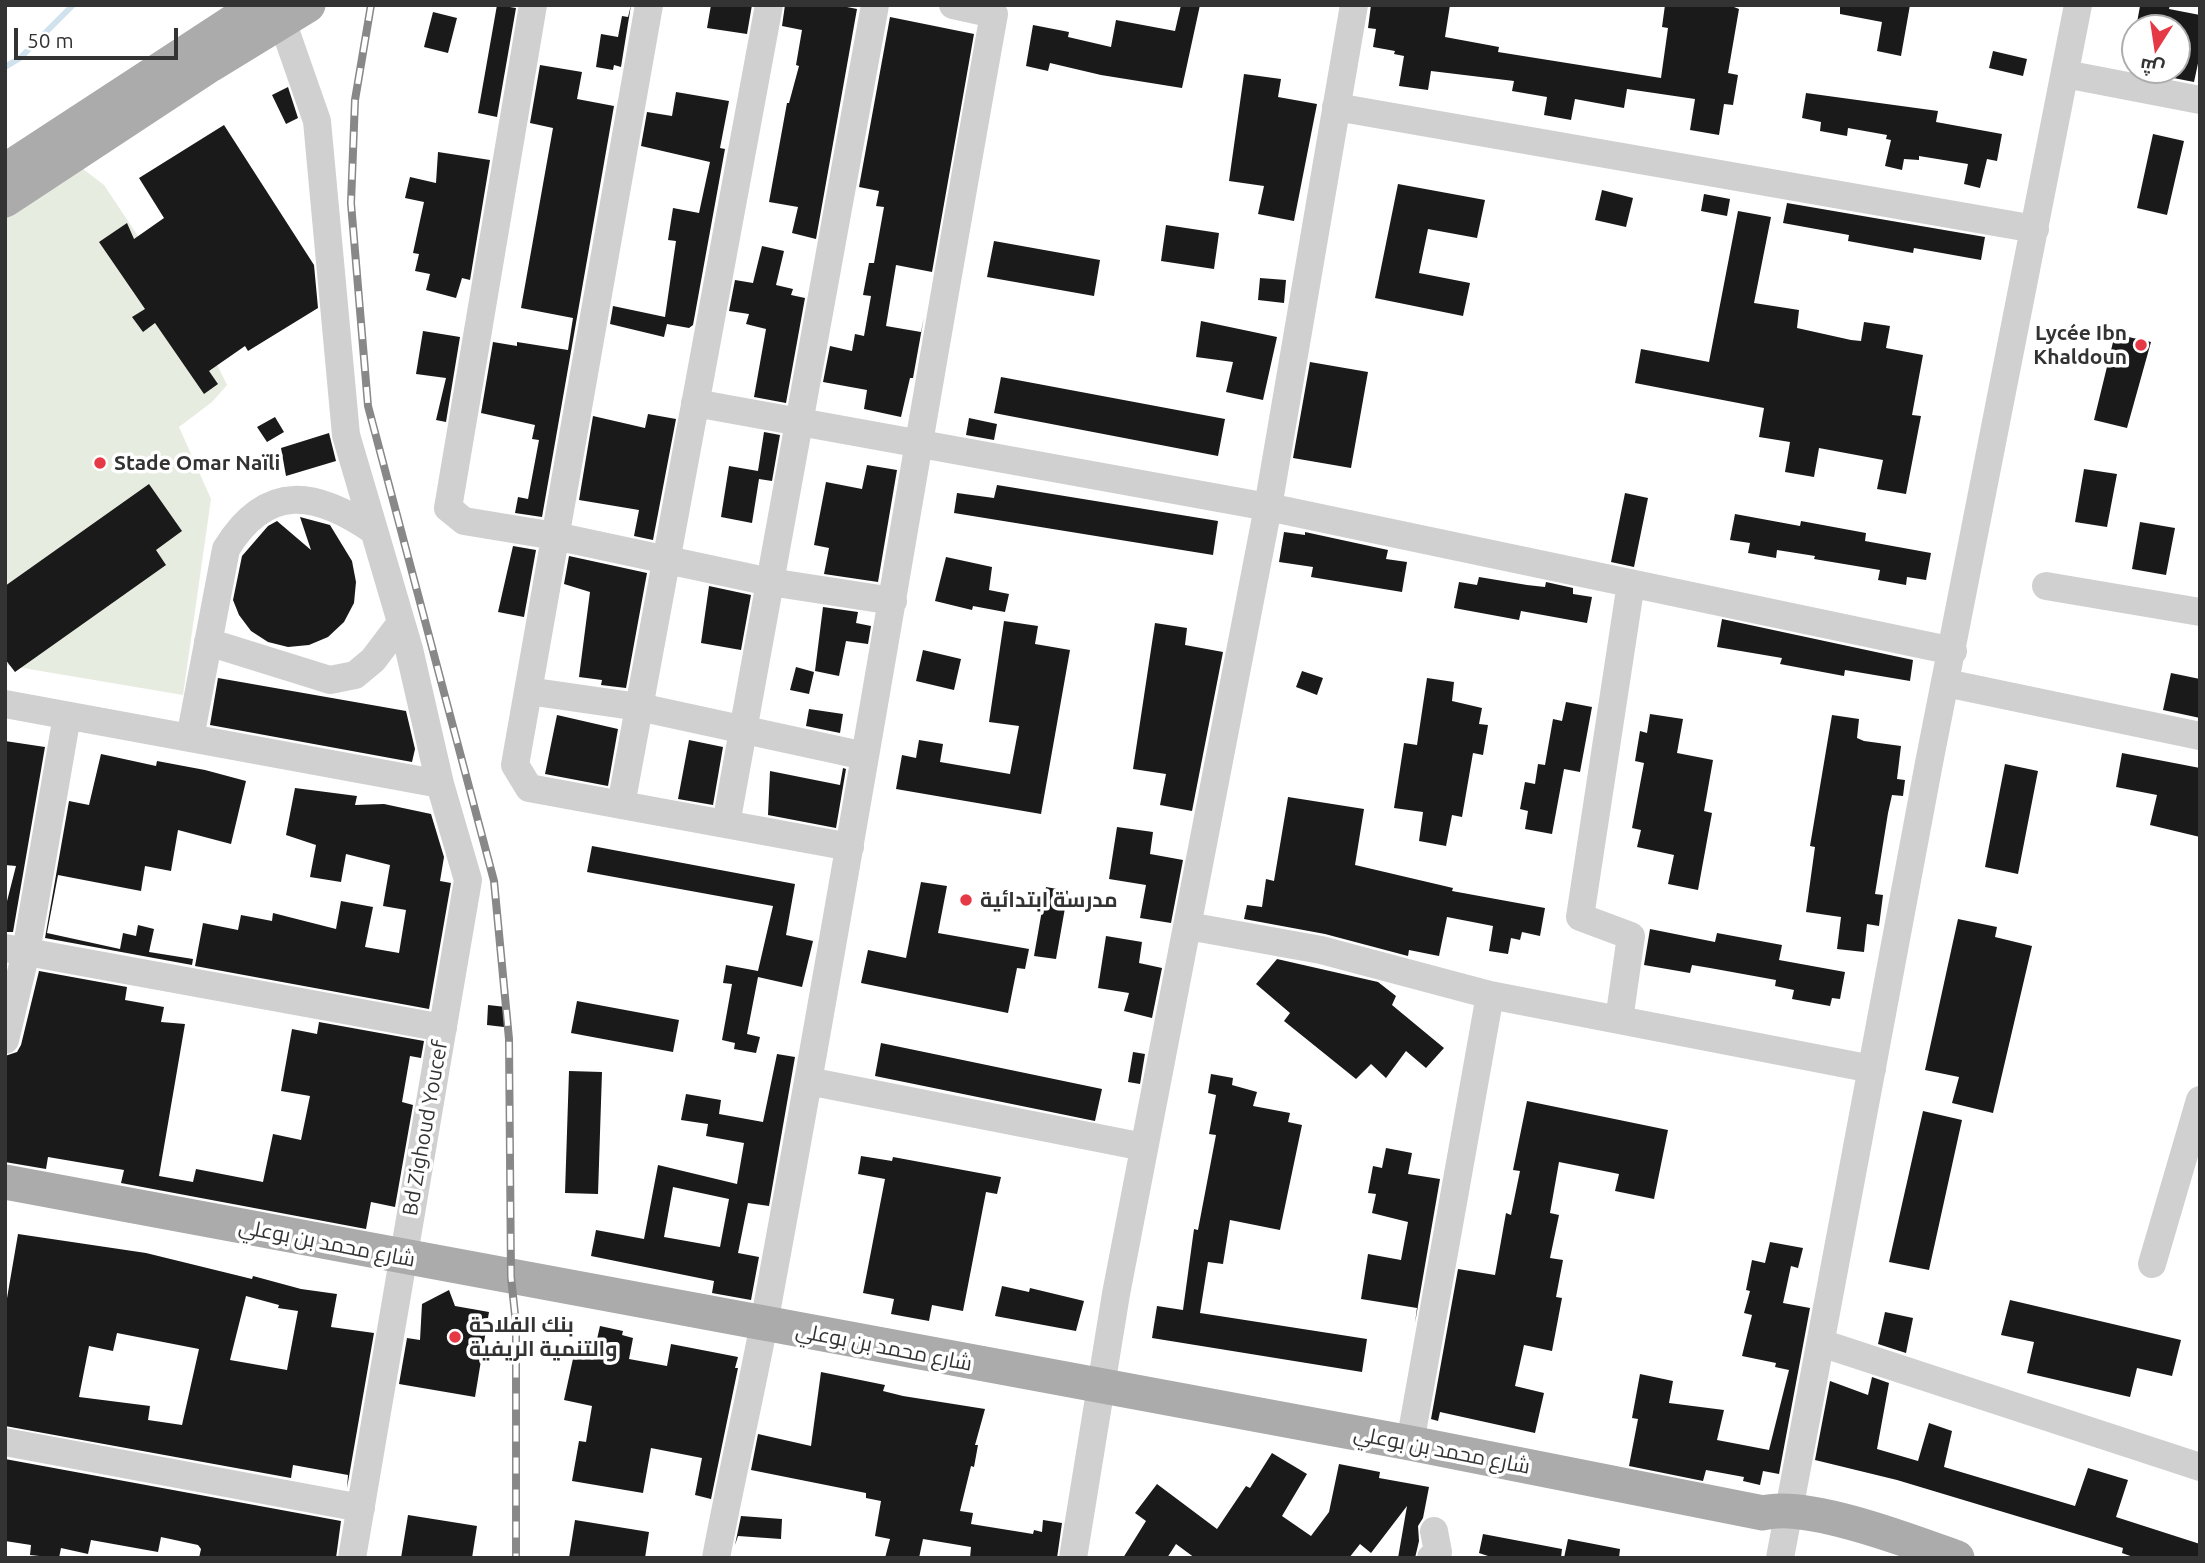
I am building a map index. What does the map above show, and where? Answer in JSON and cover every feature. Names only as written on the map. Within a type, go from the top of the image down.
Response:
[{"type":"main road","points":[[5,171],[283,10]]},
{"type":"main road","points":[[5,200],[283,10]]},
{"type":"main road","name":"شارع محمد بن بوعلي","points":[[5,1182],[402,1258],[1410,1443],[1780,1527]]},
{"type":"main road","points":[[1780,1527],[1882,1558]]},
{"type":"main road","points":[[1780,1527],[1894,1536],[1957,1558]]},
{"type":"street","points":[[533,5],[448,508],[464,521],[555,536],[666,562],[770,582],[893,601]]},
{"type":"street","points":[[649,5],[515,765],[528,788],[850,848]]},
{"type":"street","points":[[621,805],[769,5]]},
{"type":"street","points":[[726,824],[875,5]]},
{"type":"street","points":[[716,1558],[764,1324],[850,848],[993,9],[953,5]]},
{"type":"street","points":[[1073,1558],[1116,1294],[1268,507],[1354,5]]},
{"type":"street","points":[[1780,1527],[1821,1343],[2078,5]]},
{"type":"street","points":[[208,642],[330,681],[355,675],[364,668],[401,623],[346,435],[317,121],[283,10]]},
{"type":"street","points":[[2064,74],[2200,100]]},
{"type":"street","points":[[1336,107],[2035,229]]},
{"type":"street","points":[[695,403],[917,446],[1268,507],[1953,651]]},
{"type":"street","points":[[190,738],[226,549],[240,526],[264,505],[298,500],[331,505],[374,531]]},
{"type":"street","points":[[1619,1020],[1632,936],[1580,917],[1631,583]]},
{"type":"street","points":[[2046,586],[2200,612]]},
{"type":"street","name":"Bd Zighoud Youcef","points":[[352,1558],[468,880],[440,784],[401,623]]},
{"type":"street","points":[[1946,683],[2200,736]]},
{"type":"street","points":[[528,691],[639,707],[865,756]]},
{"type":"street","points":[[5,704],[440,784]]},
{"type":"street","points":[[5,1040],[16,950],[67,716]]},
{"type":"street","points":[[1188,926],[1321,950],[1490,995],[1872,1069]]},
{"type":"street","points":[[16,950],[443,1028]]},
{"type":"street","points":[[1410,1443],[1490,995]]},
{"type":"street","points":[[808,1082],[1144,1147]]},
{"type":"street","points":[[2152,1264],[2200,1100]]},
{"type":"street","points":[[1821,1343],[2200,1467]]},
{"type":"street","points":[[5,1442],[361,1508]]},
{"type":"shaded area","name":"Stade Omar Naïli","points":[[74,162],[104,185],[199,328],[227,385],[212,402],[179,427],[211,499],[183,695],[5,665],[5,210]]},
{"type":"building","points":[[497,5],[516,8],[497,117],[478,113]]},
{"type":"building","points":[[631,5],[621,67],[614,65],[613,70],[596,67],[601,34],[618,37],[622,16],[628,17]]},
{"type":"building","points":[[711,5],[752,5],[747,34],[707,28]]},
{"type":"building","points":[[785,5],[837,5],[857,9],[816,239],[792,233],[798,207],[769,202],[787,103],[799,66],[796,65],[802,30],[782,26]]},
{"type":"building","points":[[1181,5],[1200,5],[1182,88],[1101,75],[1050,63],[1048,71],[1026,66],[1033,25],[1069,32],[1068,37],[1111,47],[1116,20],[1175,31]]},
{"type":"building","points":[[1371,5],[1450,5],[1445,37],[1499,47],[1498,52],[1661,78],[1668,28],[1662,27],[1665,5],[1729,5],[1739,9],[1728,73],[1738,75],[1733,105],[1724,104],[1719,135],[1690,130],[1695,99],[1627,89],[1624,108],[1575,99],[1571,120],[1544,115],[1547,97],[1512,91],[1514,81],[1431,71],[1428,90],[1399,86],[1404,56],[1394,54],[1395,51],[1373,47],[1376,29],[1368,28]]},
{"type":"building","points":[[1840,5],[1910,5],[1901,56],[1877,51],[1882,22],[1840,14]]},
{"type":"building","points":[[2170,5],[2169,9],[2200,15],[2200,54],[2194,82],[2191,81],[2191,14],[2139,14],[2140,6]]},
{"type":"building","points":[[433,12],[457,18],[448,53],[424,47]]},
{"type":"building","points":[[890,17],[974,34],[932,272],[896,265],[886,326],[921,332],[924,317],[913,378],[910,378],[901,417],[864,409],[867,390],[823,382],[830,346],[852,351],[855,334],[864,336],[871,296],[863,295],[869,263],[874,263],[884,207],[876,206],[879,191],[859,187]]},
{"type":"building","points":[[1993,51],[2027,59],[2023,76],[1989,68]]},
{"type":"building","points":[[540,65],[582,72],[577,99],[614,106],[542,517],[515,513],[518,497],[528,499],[539,440],[532,439],[535,425],[481,413],[493,342],[517,346],[517,342],[568,350],[573,318],[521,308],[553,128],[530,123]]},
{"type":"building","points":[[1244,74],[1281,79],[1278,97],[1317,104],[1294,221],[1258,214],[1264,186],[1229,181]]},
{"type":"building","points":[[288,87],[298,118],[286,124],[272,95]]},
{"type":"building","points":[[676,92],[729,101],[720,148],[725,149],[693,325],[689,328],[667,324],[664,337],[610,324],[613,306],[665,317],[676,241],[668,240],[673,208],[699,213],[710,162],[641,146],[647,112],[672,116]]},
{"type":"building","points":[[1806,93],[1938,111],[1936,122],[2002,134],[1997,161],[1987,159],[1980,188],[1964,184],[1968,164],[1919,156],[1919,160],[1904,159],[1902,170],[1885,166],[1891,140],[1886,139],[1887,135],[1848,128],[1847,136],[1820,131],[1821,122],[1802,118]]},
{"type":"building","points":[[224,125],[314,265],[318,308],[248,351],[245,346],[209,371],[218,384],[204,394],[155,323],[143,332],[132,317],[145,309],[99,242],[127,223],[134,239],[164,218],[139,178]]},
{"type":"building","points":[[2153,134],[2184,141],[2167,215],[2137,208]]},
{"type":"building","points":[[438,152],[490,160],[470,280],[462,278],[456,298],[426,290],[430,274],[415,271],[419,254],[413,253],[424,202],[405,198],[410,177],[436,183]]},
{"type":"building","points":[[1398,184],[1485,200],[1477,238],[1428,229],[1419,273],[1470,283],[1463,316],[1375,298]]},
{"type":"building","points":[[1602,190],[1633,198],[1626,227],[1595,220]]},
{"type":"building","points":[[1704,194],[1730,199],[1727,216],[1701,211]]},
{"type":"building","points":[[1787,203],[1985,237],[1981,260],[1914,248],[1913,253],[1848,241],[1849,235],[1783,223]]},
{"type":"building","points":[[1738,211],[1771,217],[1754,303],[1799,310],[1797,328],[1851,340],[1861,341],[1864,322],[1890,326],[1886,348],[1923,355],[1912,415],[1921,416],[1906,494],[1877,489],[1883,460],[1819,448],[1814,477],[1785,472],[1790,442],[1759,437],[1764,408],[1635,383],[1641,349],[1709,362]]},
{"type":"building","points":[[1166,225],[1219,233],[1214,269],[1161,261]]},
{"type":"building","points":[[994,241],[1100,260],[1094,296],[987,277]]},
{"type":"building","points":[[762,246],[784,251],[776,285],[793,289],[791,295],[805,298],[786,403],[754,397],[766,329],[746,324],[749,314],[729,311],[735,280],[753,283]]},
{"type":"building","points":[[1260,278],[1286,280],[1284,303],[1258,300]]},
{"type":"building","points":[[1201,321],[1277,337],[1263,400],[1226,392],[1233,362],[1196,357]]},
{"type":"building","points":[[423,331],[460,337],[446,422],[436,420],[446,378],[416,374]]},
{"type":"building","points":[[2115,334],[2151,342],[2127,428],[2094,420]]},
{"type":"building","points":[[1310,362],[1368,372],[1351,468],[1293,458]]},
{"type":"building","points":[[1001,377],[1225,419],[1218,456],[994,413]]},
{"type":"building","points":[[648,414],[676,419],[653,540],[634,536],[639,510],[579,500],[593,416],[645,428]]},
{"type":"building","points":[[275,417],[284,432],[267,442],[257,427]]},
{"type":"building","points":[[969,418],[997,424],[994,440],[966,435]]},
{"type":"building","points":[[764,432],[780,435],[772,481],[759,479],[752,523],[721,517],[729,466],[758,471]]},
{"type":"building","points":[[329,433],[336,461],[286,476],[281,448]]},
{"type":"building","points":[[867,465],[897,470],[878,582],[824,574],[829,548],[814,545],[826,482],[862,489]]},
{"type":"building","points":[[2084,469],[2117,474],[2107,527],[2075,522]]},
{"type":"building","points":[[149,484],[182,531],[156,550],[166,565],[15,672],[5,659],[5,586]]},
{"type":"building","points":[[997,485],[1218,521],[1213,555],[954,513],[957,493],[994,498]]},
{"type":"building","points":[[1625,493],[1648,498],[1634,567],[1611,562]]},
{"type":"building","points":[[1735,514],[1800,526],[1801,521],[1866,533],[1865,541],[1931,553],[1926,580],[1907,577],[1906,585],[1878,580],[1880,570],[1814,559],[1815,556],[1777,550],[1776,558],[1748,553],[1750,543],[1730,540]]},
{"type":"building","points":[[300,517],[330,525],[352,561],[356,582],[354,603],[344,622],[328,637],[309,645],[288,647],[268,642],[251,631],[239,615],[233,600],[242,556],[268,526],[277,521],[311,550]]},
{"type":"building","points":[[2140,522],[2175,528],[2166,575],[2132,569]]},
{"type":"building","points":[[1284,532],[1305,535],[1305,532],[1388,550],[1386,559],[1407,562],[1402,592],[1311,577],[1313,567],[1279,562]]},
{"type":"building","points":[[513,546],[536,550],[524,617],[498,612]]},
{"type":"building","points":[[569,556],[647,573],[626,688],[601,685],[602,680],[579,677],[590,592],[564,584]]},
{"type":"building","points":[[946,557],[992,567],[989,590],[1009,594],[1005,612],[973,606],[972,610],[935,601]]},
{"type":"building","points":[[1479,577],[1545,587],[1546,582],[1573,588],[1573,594],[1592,597],[1587,623],[1521,611],[1519,620],[1454,608],[1459,582],[1477,585]]},
{"type":"building","points":[[709,586],[751,595],[741,650],[701,643]]},
{"type":"building","points":[[823,607],[858,612],[856,623],[871,626],[868,644],[846,641],[839,676],[815,671]]},
{"type":"building","points":[[1722,619],[1913,660],[1910,681],[1845,670],[1844,676],[1780,664],[1782,658],[1717,647]]},
{"type":"building","points":[[1004,621],[1038,626],[1035,644],[1070,650],[1041,814],[896,789],[902,755],[916,758],[919,740],[943,744],[940,762],[1010,774],[1019,726],[989,722]]},
{"type":"building","points":[[1155,623],[1187,628],[1185,645],[1223,652],[1192,811],[1160,805],[1166,774],[1133,769]]},
{"type":"building","points":[[923,650],[961,659],[954,690],[916,681]]},
{"type":"building","points":[[796,667],[814,672],[809,694],[790,690]]},
{"type":"building","points":[[1302,671],[1323,678],[1317,695],[1296,687]]},
{"type":"building","points":[[2171,673],[2200,679],[2200,718],[2163,710]]},
{"type":"building","points":[[218,678],[406,711],[415,749],[412,762],[210,725]]},
{"type":"building","points":[[1427,678],[1454,682],[1452,701],[1482,708],[1479,724],[1488,725],[1483,755],[1473,753],[1462,817],[1452,815],[1446,846],[1419,841],[1423,812],[1394,808],[1404,743],[1417,745]]},
{"type":"building","points":[[1566,702],[1592,707],[1580,772],[1564,769],[1552,834],[1525,829],[1528,811],[1520,809],[1525,782],[1535,784],[1538,764],[1545,765],[1553,719],[1562,721]]},
{"type":"building","points":[[809,709],[843,714],[840,733],[806,726]]},
{"type":"building","points":[[1650,714],[1683,719],[1677,753],[1713,760],[1704,811],[1712,813],[1698,890],[1668,884],[1674,855],[1637,847],[1641,830],[1632,828],[1644,763],[1635,761],[1640,731],[1647,733]]},
{"type":"building","points":[[557,715],[618,729],[608,786],[545,774]]},
{"type":"building","points":[[1832,715],[1859,719],[1857,738],[1901,746],[1897,779],[1905,780],[1903,796],[1892,795],[1875,894],[1883,895],[1879,926],[1867,924],[1864,952],[1837,949],[1841,917],[1806,912],[1815,847],[1810,846]]},
{"type":"building","points":[[689,740],[723,747],[713,805],[678,799]]},
{"type":"building","points":[[5,741],[45,747],[13,932],[5,932],[5,909],[16,866],[5,865]]},
{"type":"building","points":[[2122,753],[2200,768],[2200,837],[2150,825],[2157,795],[2116,787]]},
{"type":"building","points":[[101,754],[156,766],[157,761],[246,781],[231,844],[178,830],[171,871],[145,866],[141,891],[58,875],[47,933],[120,949],[123,933],[136,936],[138,925],[154,929],[149,952],[193,959],[192,965],[45,938],[69,801],[89,805]]},
{"type":"building","points":[[2005,764],[2038,771],[2018,874],[1985,867]]},
{"type":"building","points":[[843,768],[846,769],[836,828],[768,815],[770,771],[840,785]]},
{"type":"building","points":[[295,788],[357,796],[355,805],[384,804],[431,814],[444,857],[440,881],[451,883],[429,1009],[195,966],[203,923],[238,930],[241,915],[272,921],[273,913],[336,929],[341,901],[373,907],[365,947],[399,953],[406,910],[383,906],[390,865],[346,854],[341,882],[310,877],[316,845],[286,835]]},
{"type":"building","points":[[1288,797],[1364,809],[1355,865],[1453,888],[1452,891],[1545,908],[1540,936],[1522,932],[1520,940],[1511,938],[1508,954],[1489,951],[1493,926],[1447,917],[1439,956],[1409,950],[1408,956],[1325,934],[1244,919],[1247,905],[1262,907],[1266,879],[1274,881]]},
{"type":"building","points":[[1117,827],[1153,832],[1150,854],[1183,860],[1171,923],[1140,918],[1146,885],[1109,879]]},
{"type":"building","points":[[592,846],[795,884],[786,935],[813,941],[802,987],[758,977],[747,1034],[760,1037],[756,1053],[734,1049],[735,1043],[722,1040],[732,984],[723,983],[726,965],[758,971],[773,906],[587,872]]},
{"type":"building","points":[[921,882],[947,886],[938,933],[1029,949],[1025,969],[1017,968],[1008,1013],[861,983],[868,950],[906,958]]},
{"type":"building","points":[[1046,887],[1068,891],[1056,959],[1034,956]]},
{"type":"building","points":[[1958,919],[1997,927],[1995,937],[2032,946],[1993,1113],[1952,1103],[1959,1077],[1925,1070]]},
{"type":"building","points":[[1650,929],[1715,942],[1717,933],[1782,945],[1779,960],[1845,972],[1840,999],[1832,998],[1830,1006],[1792,999],[1794,990],[1775,986],[1776,980],[1692,965],[1690,973],[1644,965]]},
{"type":"building","points":[[1106,936],[1142,942],[1139,963],[1162,968],[1152,1018],[1124,1011],[1129,993],[1098,988]]},
{"type":"building","points":[[1277,959],[1378,982],[1396,996],[1392,1005],[1444,1048],[1426,1068],[1406,1051],[1386,1078],[1371,1064],[1356,1079],[1284,1021],[1290,1013],[1256,984]]},
{"type":"building","points":[[39,971],[127,987],[125,1000],[164,1007],[161,1022],[185,1024],[159,1176],[193,1182],[196,1169],[263,1182],[273,1134],[301,1140],[310,1096],[281,1091],[292,1029],[317,1034],[319,1022],[424,1041],[421,1058],[410,1056],[402,1102],[413,1105],[395,1207],[371,1202],[366,1229],[121,1183],[124,1170],[48,1157],[46,1169],[5,1162],[5,1056],[17,1052],[21,1045]]},
{"type":"building","points":[[577,1001],[679,1020],[673,1052],[571,1033]]},
{"type":"building","points":[[488,1005],[506,1007],[504,1027],[487,1025]]},
{"type":"building","points":[[881,1043],[1102,1089],[1095,1121],[875,1076]]},
{"type":"building","points":[[1133,1052],[1145,1054],[1140,1084],[1128,1082]]},
{"type":"building","points":[[777,1054],[795,1057],[769,1206],[748,1203],[738,1253],[759,1257],[751,1300],[712,1293],[714,1281],[591,1256],[596,1230],[644,1239],[658,1165],[737,1184],[744,1143],[706,1136],[708,1124],[681,1120],[686,1094],[721,1100],[719,1114],[763,1122]],"holes":[[[673,1187],[729,1199],[720,1247],[664,1237]]]},
{"type":"building","points":[[569,1071],[602,1072],[598,1194],[565,1193]]},
{"type":"building","points":[[1211,1074],[1233,1078],[1232,1085],[1257,1092],[1253,1106],[1290,1113],[1288,1122],[1302,1125],[1280,1230],[1230,1220],[1223,1264],[1208,1262],[1200,1313],[1367,1339],[1362,1372],[1152,1338],[1157,1306],[1183,1310],[1194,1229],[1198,1230],[1216,1135],[1209,1134],[1216,1095],[1208,1093]]},
{"type":"building","points":[[1527,1101],[1668,1130],[1654,1199],[1615,1191],[1619,1174],[1559,1162],[1550,1213],[1559,1215],[1550,1258],[1563,1260],[1556,1297],[1562,1298],[1552,1351],[1524,1345],[1515,1386],[1544,1393],[1535,1433],[1440,1412],[1438,1421],[1431,1419],[1458,1269],[1495,1275],[1506,1213],[1511,1215],[1520,1171],[1513,1170]]},
{"type":"building","points":[[1923,1111],[1962,1120],[1929,1270],[1889,1262]]},
{"type":"building","points":[[1386,1148],[1412,1153],[1408,1174],[1440,1179],[1415,1323],[1417,1308],[1361,1299],[1368,1254],[1401,1260],[1408,1222],[1372,1213],[1376,1194],[1368,1193],[1373,1166],[1382,1168]]},
{"type":"building","points":[[861,1156],[892,1161],[893,1157],[1001,1177],[997,1194],[986,1192],[963,1311],[932,1305],[929,1321],[891,1314],[894,1299],[863,1293],[885,1179],[858,1174]]},
{"type":"building","points":[[18,1234],[146,1253],[252,1279],[253,1276],[301,1289],[337,1294],[331,1327],[374,1333],[347,1488],[348,1475],[293,1465],[291,1478],[5,1426],[5,1310]],"holes":[[[246,1296],[279,1305],[278,1308],[298,1311],[287,1370],[230,1360]],[[117,1333],[199,1349],[182,1425],[148,1420],[150,1406],[79,1397],[89,1346],[113,1351]]]},
{"type":"building","points":[[1770,1242],[1803,1248],[1798,1268],[1791,1266],[1783,1303],[1810,1308],[1779,1474],[1763,1471],[1760,1485],[1743,1481],[1744,1477],[1706,1470],[1703,1481],[1629,1466],[1638,1419],[1632,1418],[1640,1374],[1673,1381],[1669,1403],[1724,1410],[1717,1440],[1769,1450],[1789,1370],[1775,1367],[1776,1363],[1742,1356],[1752,1315],[1744,1313],[1750,1291],[1746,1290],[1752,1260],[1765,1263]]},
{"type":"building","points":[[1002,1286],[1029,1292],[1030,1288],[1084,1301],[1076,1331],[995,1316]]},
{"type":"building","name":"بنك الفلاحة والتنمية الريفية","points":[[449,1290],[455,1306],[489,1312],[475,1397],[399,1384],[407,1338],[420,1340],[422,1304]]},
{"type":"building","points":[[2010,1300],[2181,1340],[2172,1376],[2137,1368],[2130,1397],[2027,1373],[2034,1342],[2001,1335]]},
{"type":"building","points":[[1885,1312],[1913,1318],[1906,1353],[1878,1344]]},
{"type":"building","points":[[600,1326],[623,1331],[622,1335],[633,1338],[629,1359],[667,1366],[671,1344],[738,1357],[711,1499],[695,1495],[702,1458],[651,1448],[643,1493],[572,1481],[579,1441],[586,1442],[592,1406],[564,1400],[576,1345],[595,1348]]},
{"type":"building","points":[[821,1372],[885,1385],[883,1391],[903,1396],[985,1409],[975,1445],[978,1445],[974,1467],[971,1466],[960,1511],[973,1513],[971,1524],[1033,1534],[1034,1530],[1042,1532],[1043,1520],[1062,1523],[1057,1558],[970,1558],[971,1547],[923,1539],[919,1558],[885,1558],[890,1539],[875,1536],[881,1501],[866,1498],[866,1493],[751,1470],[758,1434],[811,1446]]},
{"type":"building","points":[[1872,1377],[1889,1383],[1877,1449],[1918,1461],[1929,1423],[1952,1431],[1944,1467],[2075,1506],[2088,1468],[2128,1480],[2116,1517],[2200,1544],[2200,1558],[2136,1558],[2122,1553],[2123,1548],[1897,1480],[1815,1460],[1830,1381],[1868,1395]]},
{"type":"building","points":[[1272,1453],[1307,1474],[1282,1516],[1311,1536],[1329,1512],[1339,1464],[1380,1472],[1379,1478],[1429,1487],[1423,1518],[1418,1526],[1419,1541],[1415,1558],[1398,1558],[1407,1506],[1371,1553],[1360,1544],[1349,1558],[1195,1558],[1176,1544],[1167,1558],[1123,1558],[1146,1521],[1135,1513],[1157,1484],[1217,1529],[1246,1486],[1250,1488]]},
{"type":"building","points":[[5,1459],[341,1521],[336,1558],[199,1558],[201,1549],[198,1545],[161,1537],[158,1552],[91,1540],[88,1554],[61,1548],[59,1558],[30,1555],[31,1545],[5,1541]]},
{"type":"building","points":[[408,1515],[477,1526],[472,1558],[401,1558]]},
{"type":"building","points":[[741,1516],[782,1519],[781,1539],[738,1536],[735,1545]]},
{"type":"building","points":[[575,1520],[649,1532],[645,1558],[569,1558]]},
{"type":"building","points":[[1483,1534],[1562,1549],[1561,1558],[1494,1558],[1479,1553]]},
{"type":"building","points":[[1568,1539],[1620,1549],[1619,1558],[1564,1558]]},
{"type":"waterway","points":[[5,67],[20,58],[73,5]]},
{"type":"railway","points":[[371,5],[355,100],[351,203],[368,406],[494,881],[509,1039],[511,1277],[516,1324],[516,1558]]},
{"type":"place","name":"Lycée Ibn Khaldoun","points":[[2141,345]]},
{"type":"place","name":"Stade Omar Naïli","points":[[100,463]]},
{"type":"place","name":"مدرسة ابتدائية","points":[[966,900]]},
{"type":"place","name":"بنك الفلاحة والتنمية الريفية","points":[[455,1337]]}]
